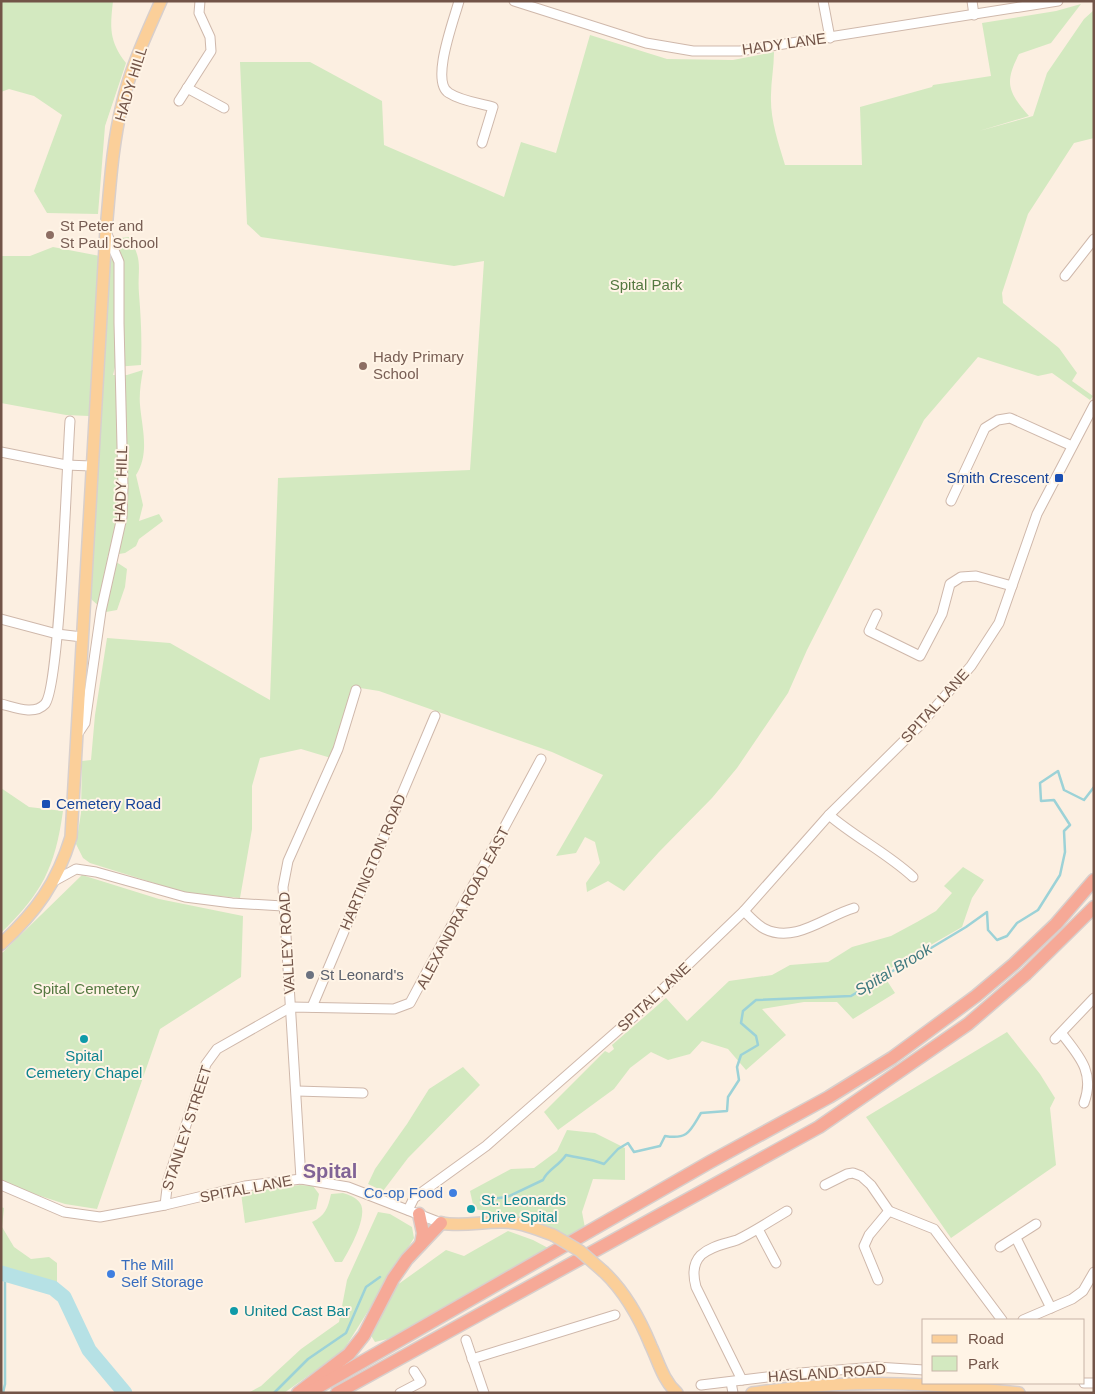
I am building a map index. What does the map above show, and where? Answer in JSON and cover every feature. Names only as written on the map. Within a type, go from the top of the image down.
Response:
[{"type":"highway","points":[[308,1393],[710,1162],[830,1097],[892,1058],[976,996],[1014,964],[1056,924],[1094,880]]},
{"type":"highway","points":[[337,1393],[819,1127],[968,1024],[1026,974],[1094,907]]},
{"type":"highway","points":[[414,1212],[423,1233],[422,1244]]},
{"type":"highway","points":[[298,1393],[349,1354],[364,1335],[393,1279],[407,1259],[441,1223]]},
{"type":"main road","name":"HADY HILL","points":[[1,944],[39,905],[56,880],[71,837],[91,466],[106,230],[114,143],[122,104],[147,31],[160,1]]},
{"type":"main road","points":[[441,1223],[458,1226],[500,1222],[518,1224],[553,1235],[580,1251],[604,1272],[626,1298],[651,1345],[666,1380],[677,1393]]},
{"type":"main road","name":"HASLAND ROAD","points":[[752,1393],[793,1387],[862,1382],[922,1383]]},
{"type":"main road","name":"HASLAND ROAD","points":[[950,1384],[977,1385],[1019,1393]]},
{"type":"street","points":[[179,101],[211,51],[210,37],[200,13],[200,1]]},
{"type":"street","points":[[459,1],[441,69],[442,85],[448,93],[493,107]]},
{"type":"street","name":"HADY LANE","points":[[514,1],[646,43],[693,51],[740,51],[974,16],[1058,1]]},
{"type":"street","points":[[823,1],[830,38]]},
{"type":"street","points":[[972,1],[974,16]]},
{"type":"street","points":[[187,88],[224,108]]},
{"type":"street","points":[[482,142],[496,98]]},
{"type":"street","name":"HADY HILL","points":[[77,735],[85,723],[101,611],[122,517],[120,262],[106,230]]},
{"type":"street","points":[[1065,276],[1094,239]]},
{"type":"street","name":"SPITAL LANE","points":[[1,1186],[64,1212],[100,1217],[165,1206],[244,1186],[302,1179],[348,1187],[414,1212],[414,1198],[486,1146],[640,1011],[744,911],[830,815],[919,726],[971,666],[999,623],[1037,514],[1094,405]]},
{"type":"street","points":[[951,501],[985,428],[998,420],[1010,418],[1072,446]]},
{"type":"street","points":[[1,704],[24,709],[40,708],[48,699],[53,678],[57,634],[70,421]]},
{"type":"street","points":[[1,452],[66,465],[91,466]]},
{"type":"street","points":[[877,614],[869,631],[920,656],[939,621],[950,584],[961,576],[976,576],[1012,586]]},
{"type":"street","points":[[1,619],[57,634],[82,637]]},
{"type":"street","name":"VALLEY ROAD","points":[[302,1179],[283,887],[288,861],[338,749],[356,690]]},
{"type":"street","name":"HARTINGTON ROAD","points":[[312,1007],[435,716]]},
{"type":"street","name":"ALEXANDRA ROAD EAST","points":[[291,1008],[394,1009],[410,1003],[416,996],[541,759]]},
{"type":"street","points":[[830,815],[850,833],[888,855],[913,877]]},
{"type":"street","points":[[56,880],[76,869],[96,872],[185,897],[232,903],[283,906]]},
{"type":"street","points":[[744,911],[764,929],[779,933],[793,932],[854,908]]},
{"type":"street","points":[[1084,1103],[1092,1087],[1090,1074],[1084,1061],[1058,1037],[1094,998]]},
{"type":"street","name":"STANLEY STREET","points":[[165,1206],[168,1180],[206,1064],[217,1049],[291,1008]]},
{"type":"street","points":[[296,1090],[363,1093]]},
{"type":"street","points":[[825,1185],[853,1173],[860,1165]]},
{"type":"street","points":[[853,1173],[861,1176],[871,1185],[889,1211],[934,1229],[1001,1319]]},
{"type":"street","points":[[742,1380],[696,1287],[693,1275],[696,1262],[701,1255],[758,1228],[787,1211]]},
{"type":"street","points":[[878,1280],[864,1246],[869,1235],[889,1211]]},
{"type":"street","points":[[414,1212],[441,1223]]},
{"type":"street","points":[[1000,1247],[1036,1224]]},
{"type":"street","points":[[758,1228],[776,1263]]},
{"type":"street","points":[[1016,1238],[1051,1308]]},
{"type":"street","points":[[1025,1319],[1072,1299],[1082,1291],[1094,1272]]},
{"type":"street","points":[[472,1359],[615,1315]]},
{"type":"street","points":[[466,1340],[484,1393]]},
{"type":"street","name":"HASLAND ROAD","points":[[700,1385],[800,1373],[876,1367],[922,1370]]},
{"type":"street","points":[[400,1393],[421,1382],[414,1372]]},
{"type":"street","points":[[731,1382],[734,1393]]},
{"type":"green space","points":[[1,1],[113,1],[112,34],[116,48],[126,63],[105,126],[98,214],[47,213],[34,191],[62,115],[34,96],[9,89],[1,92]]},
{"type":"green space","name":"Spital Park","points":[[1081,4],[1051,43],[1019,54],[1014,64],[1010,87],[1016,100],[1029,116],[979,131],[1033,116],[1047,73],[1084,19],[1094,10],[1094,138],[1074,143],[1028,214],[1002,293],[1003,303],[1059,348],[1077,373],[1072,381],[1093,396],[1090,400],[1052,373],[1038,376],[978,357],[924,420],[807,650],[788,693],[737,768],[712,798],[624,891],[608,881],[587,892],[586,883],[600,863],[595,842],[585,837],[576,853],[556,856],[603,775],[552,752],[379,691],[354,687],[331,758],[301,749],[260,758],[252,786],[252,829],[240,898],[186,893],[90,863],[83,858],[76,844],[81,813],[82,761],[91,760],[95,715],[107,638],[170,643],[270,700],[278,478],[470,470],[484,261],[454,266],[261,237],[247,224],[240,62],[310,62],[382,101],[384,145],[504,197],[521,142],[556,153],[590,35],[667,59],[733,60],[774,52],[771,104],[775,130],[785,165],[862,165],[860,107],[932,87],[933,85],[991,76],[982,23],[1056,11]]},
{"type":"green space","points":[[129,237],[137,253],[139,265],[141,365],[115,367],[113,375],[127,375],[143,370],[140,401],[144,450],[136,475],[143,505],[139,521],[159,514],[163,521],[139,539],[136,546],[125,553],[107,556],[127,569],[125,587],[117,610],[106,612],[92,600],[86,590],[110,246],[120,238]]},
{"type":"green space","points":[[53,247],[100,256],[89,416],[66,415],[1,403],[1,256],[30,256]]},
{"type":"green space","points":[[1,788],[29,807],[63,811],[51,864],[37,892],[1,933]]},
{"type":"green space","points":[[963,867],[984,880],[972,898],[962,927],[882,973],[895,993],[853,1019],[837,1002],[804,1002],[762,1009],[786,1035],[746,1070],[728,1049],[702,1041],[690,1054],[668,1060],[651,1052],[630,1068],[614,1089],[558,1130],[544,1112],[605,1051],[609,1053],[614,1049],[612,1045],[666,998],[687,1021],[729,981],[772,975],[790,965],[828,962],[852,947],[891,936],[936,911],[952,893],[944,886]]},
{"type":"green space","name":"Spital Cemetery","points":[[82,875],[159,899],[243,916],[241,977],[160,1029],[97,1209],[65,1204],[1,1183],[1,954]]},
{"type":"green space","points":[[1007,1032],[1040,1074],[1055,1098],[1050,1108],[1056,1165],[951,1238],[866,1117]]},
{"type":"green space","points":[[463,1067],[480,1085],[408,1158],[383,1191],[368,1184],[375,1169],[429,1089]]},
{"type":"green space","points":[[567,1130],[595,1133],[625,1148],[625,1180],[593,1179],[582,1212],[585,1228],[570,1237],[515,1216],[474,1209],[470,1191],[511,1169],[534,1168],[557,1151]]},
{"type":"green space","points":[[300,1185],[313,1186],[319,1194],[316,1209],[245,1223],[241,1193]]},
{"type":"green space","points":[[343,1193],[352,1196],[360,1203],[362,1216],[357,1233],[345,1257],[342,1262],[335,1262],[312,1222],[325,1211],[331,1194]]},
{"type":"green space","points":[[1,1207],[4,1208],[2,1227],[14,1247],[31,1259],[49,1257],[57,1263],[57,1286],[1,1269]]},
{"type":"green space","points":[[378,1212],[390,1214],[412,1227],[414,1238],[343,1351],[284,1393],[248,1393],[261,1386],[301,1349],[339,1322],[347,1280]]},
{"type":"green space","points":[[508,1231],[533,1240],[550,1249],[396,1337],[375,1342],[370,1334],[393,1288],[446,1250],[464,1256]]},
{"type":"waterway","name":"Spital Brook","points":[[481,1200],[507,1197],[543,1180],[566,1155],[604,1164],[618,1149],[628,1143],[634,1152],[660,1146],[665,1136],[679,1137],[688,1133],[701,1113],[727,1111],[728,1097],[739,1080],[737,1067],[741,1055],[758,1045],[756,1036],[741,1023],[743,1011],[756,1000],[851,996],[966,927],[987,912],[988,930],[997,940],[1007,936],[1017,923],[1038,910],[1060,875],[1065,852],[1064,831],[1070,825],[1054,800],[1041,801],[1040,783],[1058,771],[1064,790],[1084,800],[1094,787]]},
{"type":"waterway","points":[[1,1273],[53,1288],[64,1297],[89,1350],[125,1393]]},
{"type":"waterway","points":[[3,1393],[5,1384],[5,1274]]},
{"type":"waterway","name":"Spital Brook","points":[[274,1393],[308,1359],[346,1333],[366,1287],[380,1277]]},
{"type":"place","name":"St Peter and St Paul School","points":[[50,235]]},
{"type":"place","name":"Hady Primary School","points":[[363,366]]},
{"type":"place","name":"Smith Crescent","points":[[1059,478]]},
{"type":"place","name":"Cemetery Road","points":[[46,804]]},
{"type":"place","name":"St Leonard's","points":[[310,975]]},
{"type":"place","name":"Spital Cemetery Chapel","points":[[84,1039]]},
{"type":"place","name":"Co-op Food","points":[[453,1193]]},
{"type":"place","name":"St. Leonards Drive Spital","points":[[471,1209]]},
{"type":"place","name":"The Mill Self Storage","points":[[111,1274]]},
{"type":"place","name":"United Cast Bar","points":[[234,1311]]},
{"type":"district","name":"Spital","points":[[330,1171]]}]
